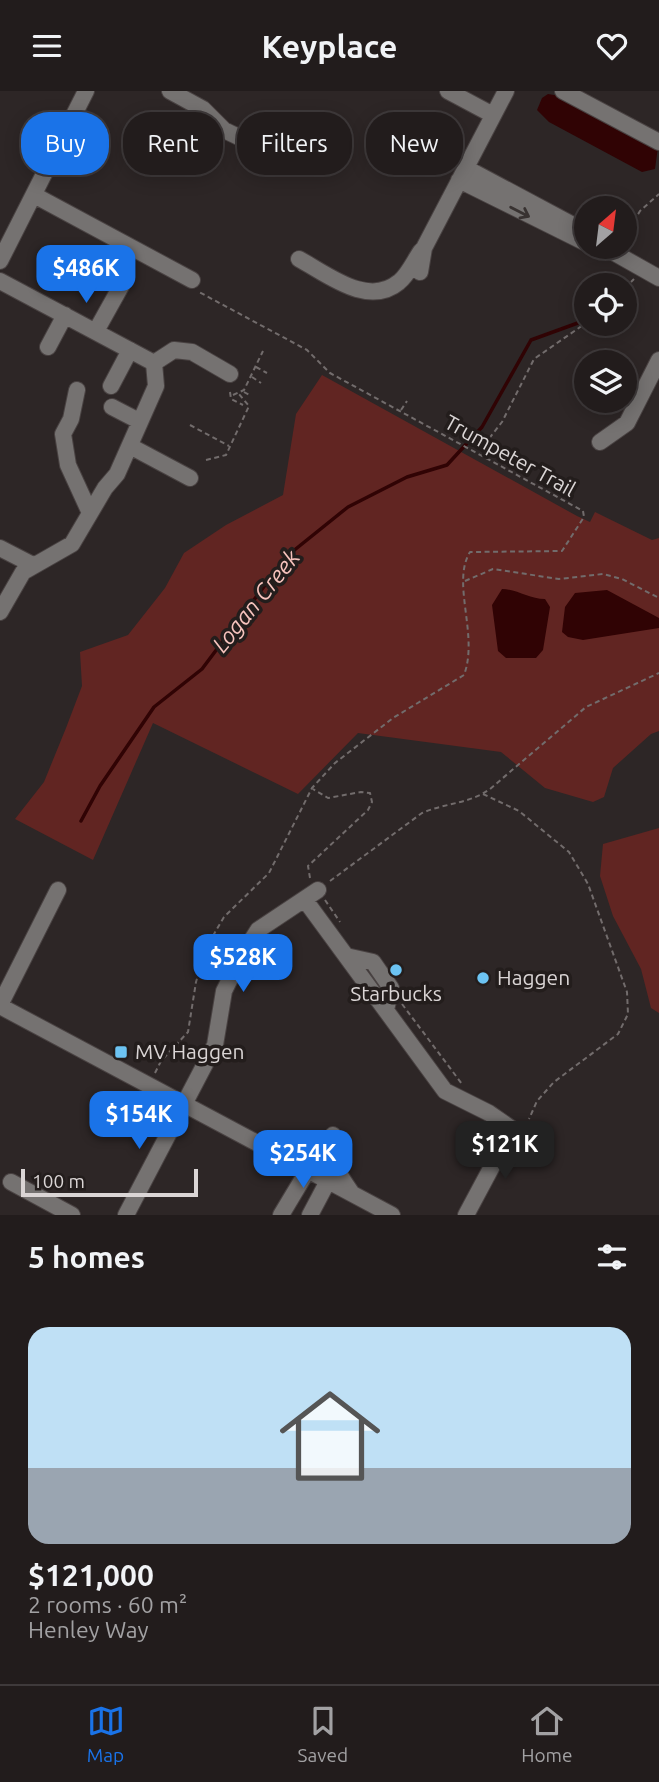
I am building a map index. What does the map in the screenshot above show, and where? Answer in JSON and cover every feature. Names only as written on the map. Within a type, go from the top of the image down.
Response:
[{"type":"street","points":[[0,261],[86,91]]},
{"type":"street","points":[[170,91],[203,109],[224,130],[237,136]]},
{"type":"street","points":[[448,91],[493,115]]},
{"type":"street","points":[[463,174],[506,91]]},
{"type":"street","points":[[563,91],[659,142]]},
{"type":"street","points":[[463,174],[574,226]]},
{"type":"street","points":[[463,174],[574,236]]},
{"type":"street","points":[[299,259],[358,291],[382,291],[399,282],[424,248],[462,175]]},
{"type":"street","points":[[34,195],[194,286]]},
{"type":"street","points":[[420,272],[424,248]]},
{"type":"street","points":[[625,259],[659,278]]},
{"type":"street","points":[[96,331],[125,279]]},
{"type":"street","points":[[0,281],[154,363]]},
{"type":"street","points":[[48,347],[65,315]]},
{"type":"street","points":[[154,363],[174,349],[192,352],[230,374]]},
{"type":"street","points":[[111,386],[130,350]]},
{"type":"street","points":[[600,442],[627,423],[659,360]]},
{"type":"street","points":[[0,612],[15,583],[31,564],[72,544],[117,474],[156,386],[154,363]]},
{"type":"street","points":[[77,390],[71,419],[63,434],[68,465],[90,513]]},
{"type":"street","points":[[112,407],[139,421]]},
{"type":"street","points":[[130,446],[190,478]]},
{"type":"street","points":[[0,548],[31,564]]},
{"type":"street","points":[[58,890],[0,1005],[392,1215]]},
{"type":"street","points":[[126,1215],[215,1045],[224,991],[242,955],[258,930],[312,895],[346,956],[391,1003],[445,1091],[489,1113],[512,1129],[466,1215]]},
{"type":"street","points":[[290,1161],[315,1154],[333,1135],[329,1147],[334,1163],[353,1194]]},
{"type":"street","points":[[281,1215],[308,1170]]},
{"type":"street","points":[[11,1181],[72,1215]]},
{"type":"street","points":[[310,1215],[328,1181]]},
{"type":"path","points":[[637,216],[659,194]]},
{"type":"path","name":"Trumpeter Trail","points":[[154,1074],[161,1061],[188,1032],[196,982],[207,946],[224,917],[269,873],[312,788],[335,763],[393,718],[464,675],[471,645],[465,608],[463,563],[470,552],[562,551],[584,517],[583,512],[331,373],[307,350],[194,286]]},
{"type":"path","points":[[484,445],[502,422],[534,359],[574,331]]},
{"type":"path","points":[[233,395],[243,392],[263,351]]},
{"type":"path","points":[[255,367],[267,373]]},
{"type":"path","points":[[251,377],[261,383]]},
{"type":"path","points":[[243,392],[251,396]]},
{"type":"path","points":[[230,393],[232,399],[243,405]]},
{"type":"path","points":[[226,455],[249,406],[239,394]]},
{"type":"path","points":[[400,411],[407,401]]},
{"type":"path","points":[[190,425],[230,447]]},
{"type":"path","points":[[238,430],[243,432]]},
{"type":"path","points":[[233,439],[238,442]]},
{"type":"path","points":[[206,460],[226,455],[230,457]]},
{"type":"path","points":[[464,581],[493,569],[559,579],[603,574],[622,579],[659,598]]},
{"type":"path","points":[[312,895],[422,813],[437,806],[474,800],[483,794],[586,707],[659,673]]},
{"type":"path","points":[[312,788],[328,798],[370,793],[372,802],[368,810],[308,866],[312,895],[342,926]]},
{"type":"path","points":[[483,794],[519,811],[569,852],[589,884],[627,992],[628,1014],[618,1034],[554,1082],[537,1101],[529,1119]]},
{"type":"path","points":[[391,1003],[409,1014],[465,1087]]},
{"type":"path","points":[[409,1014],[413,1011]]},
{"type":"shaded area","points":[[548,94],[560,96],[658,147],[655,169],[642,172],[549,122],[537,110],[542,98]]},
{"type":"shaded area","points":[[322,375],[577,516],[590,522],[595,512],[652,540],[659,538],[659,731],[651,734],[613,768],[604,797],[593,802],[545,788],[501,752],[358,733],[298,794],[153,723],[93,860],[15,819],[44,782],[66,728],[82,686],[80,652],[128,635],[165,588],[184,553],[226,525],[283,495],[296,414]]},
{"type":"shaded area","points":[[502,589],[545,599],[550,607],[543,650],[536,658],[506,658],[498,651],[492,605]]},
{"type":"shaded area","points":[[607,590],[659,618],[659,628],[583,640],[568,637],[562,632],[565,607],[575,593]]},
{"type":"shaded area","points":[[659,828],[659,1013],[651,1008],[641,969],[613,916],[600,876],[603,844]]},
{"type":"waterway","name":"Logan Creek","points":[[81,821],[100,786],[154,707],[202,669],[287,556],[348,507],[407,477],[447,465],[482,427],[531,340],[574,324]]},
{"type":"place","name":"Starbucks","points":[[396,970]]},
{"type":"place","name":"Haggen","points":[[483,978]]},
{"type":"place","name":"MV Haggen","points":[[121,1052]]}]
